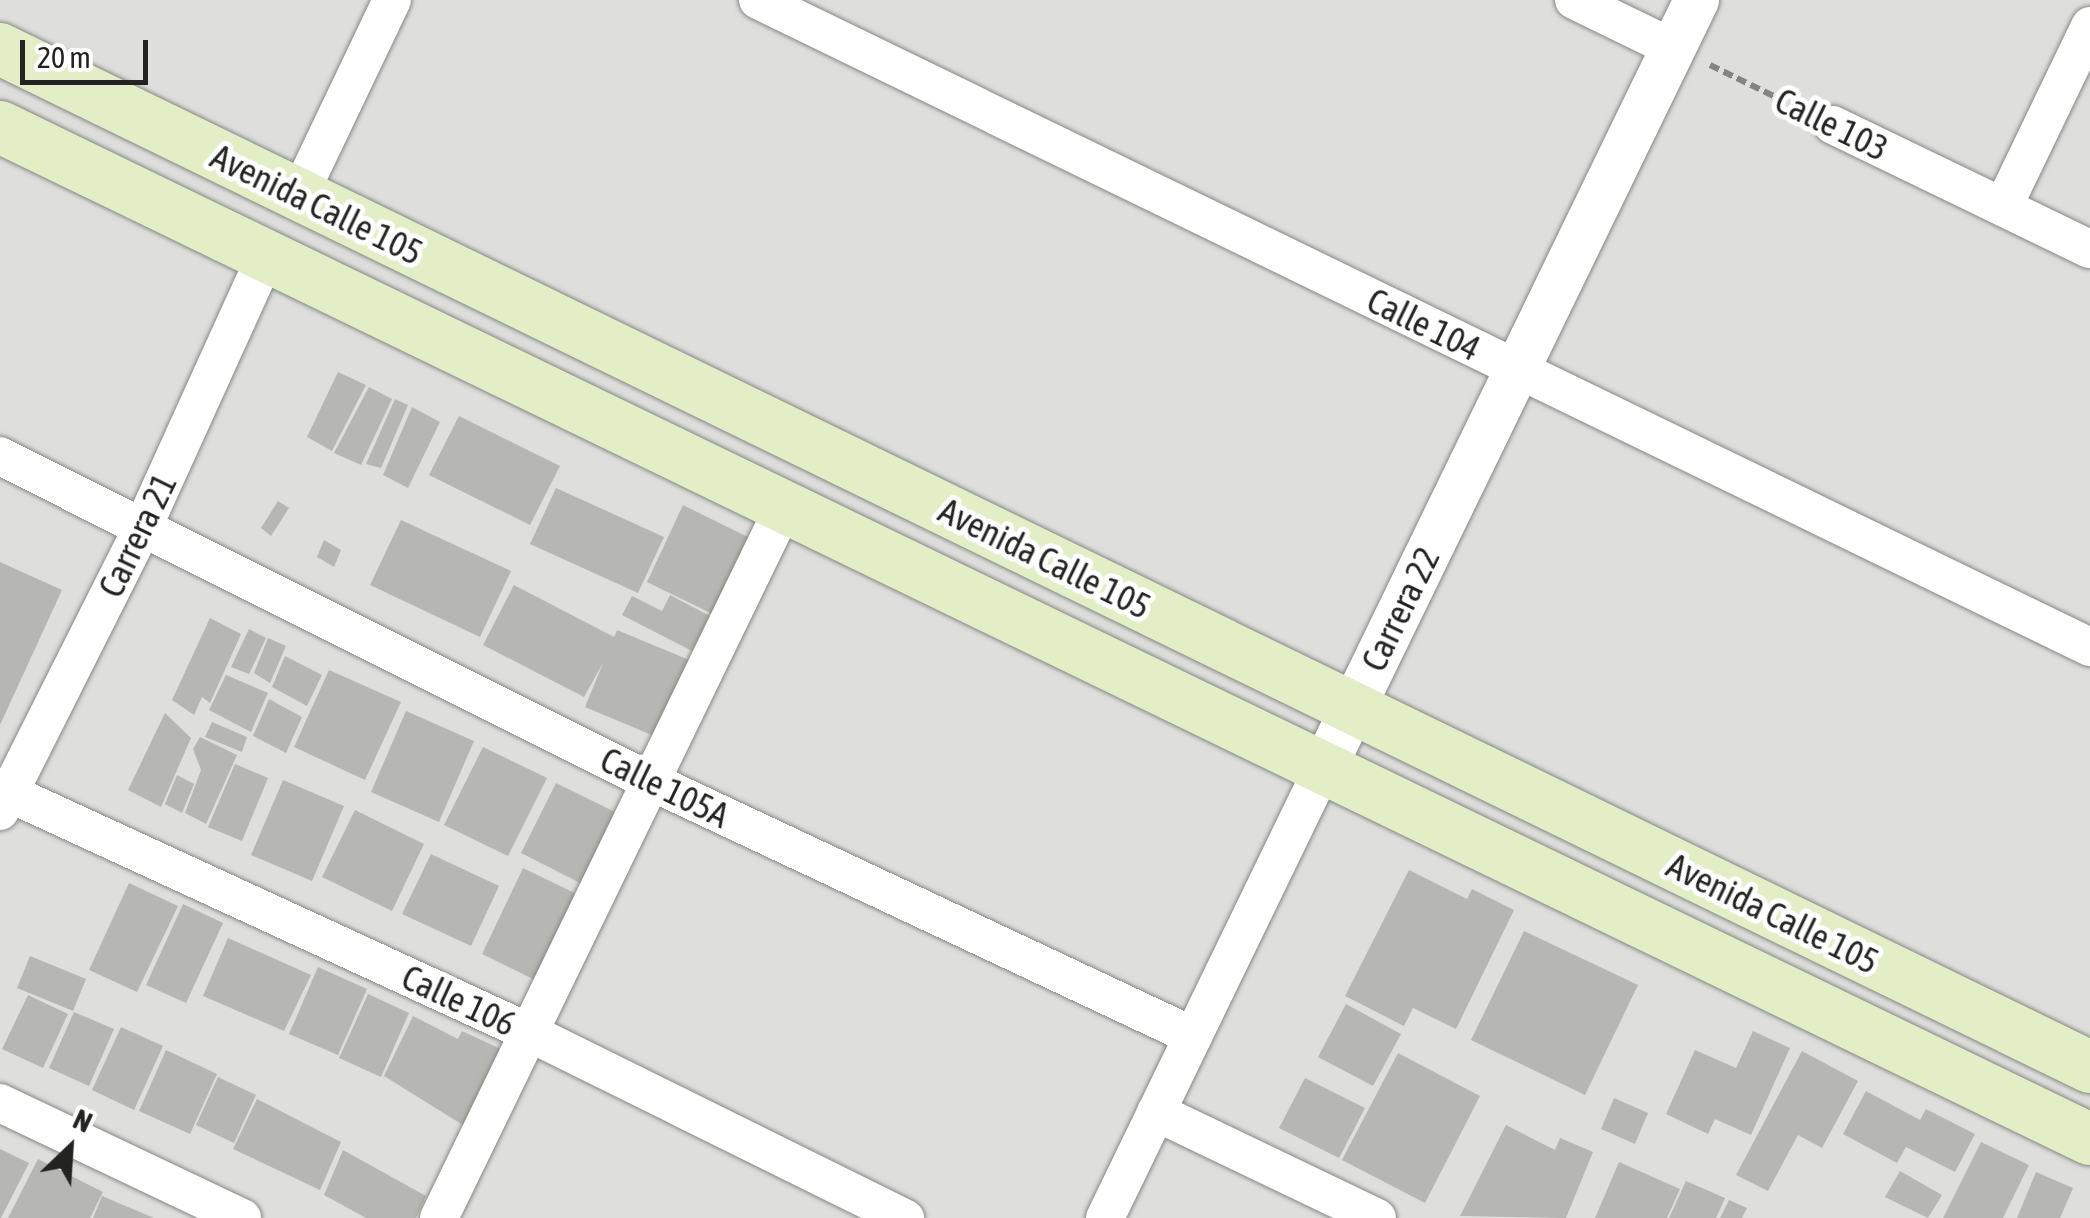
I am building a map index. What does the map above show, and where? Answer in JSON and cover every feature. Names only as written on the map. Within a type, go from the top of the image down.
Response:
[{"type":"main road","name":"Avenida Calle 105","points":[[0,49],[2090,1067]]},
{"type":"main road","name":"Avenida Calle 105","points":[[0,126],[2090,1139]]},
{"type":"street","points":[[298,195],[392,0]]},
{"type":"street","name":"Calle 104","points":[[758,0],[2090,647]]},
{"type":"street","points":[[1574,0],[1673,48]]},
{"type":"street","name":"Carrera 22","points":[[1105,1218],[1696,0]]},
{"type":"street","points":[[2003,207],[2090,26]]},
{"type":"street","name":"Calle 103","points":[[1833,125],[2090,249]]},
{"type":"street","name":"Carrera 21","points":[[4,802],[142,529],[266,256]]},
{"type":"street","name":"Calle 105A","points":[[0,456],[650,781],[1193,1036]]},
{"type":"street","points":[[439,1218],[526,1031],[784,506]]},
{"type":"street","name":"Calle 106","points":[[4,802],[526,1031],[905,1218]]},
{"type":"street","points":[[0,1102],[242,1218]]},
{"type":"street","points":[[1156,1112],[1377,1218]]},
{"type":"path","name":"Calle 103","points":[[1673,48],[1833,125]]},
{"type":"building","points":[[338,372],[366,385],[332,451],[307,437]]},
{"type":"building","points":[[369,387],[392,399],[361,465],[334,453]]},
{"type":"building","points":[[395,399],[408,405],[381,468],[366,464]]},
{"type":"building","points":[[412,407],[440,422],[408,488],[383,475]]},
{"type":"building","points":[[459,416],[560,466],[530,525],[429,475]]},
{"type":"building","points":[[556,488],[664,537],[638,593],[530,544]]},
{"type":"building","points":[[278,501],[289,508],[271,536],[261,528]]},
{"type":"building","points":[[683,505],[762,544],[725,620],[647,582]]},
{"type":"building","points":[[401,520],[511,571],[480,637],[370,585]]},
{"type":"building","points":[[324,540],[341,550],[334,567],[317,557]]},
{"type":"building","points":[[0,562],[62,590],[0,725]]},
{"type":"building","points":[[514,585],[614,637],[617,630],[699,664],[666,741],[585,707],[603,663],[584,697],[483,645]]},
{"type":"building","points":[[670,595],[710,616],[692,651],[622,615],[632,596],[662,611]]},
{"type":"building","points":[[210,618],[241,634],[210,703],[202,697],[194,715],[172,700]]},
{"type":"building","points":[[249,629],[266,638],[249,674],[231,667]]},
{"type":"building","points":[[268,638],[286,646],[270,683],[254,673]]},
{"type":"building","points":[[285,656],[322,675],[307,706],[272,687]]},
{"type":"building","points":[[329,670],[401,702],[365,780],[294,747]]},
{"type":"building","points":[[226,675],[268,693],[251,732],[209,710]]},
{"type":"building","points":[[269,699],[302,717],[286,753],[253,736]]},
{"type":"building","points":[[406,711],[474,741],[439,822],[371,792]]},
{"type":"building","points":[[165,713],[191,738],[161,807],[128,790]]},
{"type":"building","points":[[212,722],[247,737],[242,752],[205,737]]},
{"type":"building","points":[[200,737],[237,755],[206,824],[185,813],[201,770],[193,749]]},
{"type":"building","points":[[483,747],[547,778],[508,856],[444,825]]},
{"type":"building","points":[[235,764],[268,778],[242,841],[208,827]]},
{"type":"building","points":[[177,775],[194,784],[182,813],[165,804]]},
{"type":"building","points":[[283,780],[344,806],[312,881],[251,855]]},
{"type":"building","points":[[556,783],[619,814],[584,885],[521,853]]},
{"type":"building","points":[[355,810],[424,844],[392,911],[322,877]]},
{"type":"building","points":[[431,854],[499,886],[471,946],[402,914]]},
{"type":"building","points":[[523,868],[587,899],[545,985],[482,954]]},
{"type":"building","points":[[1409,870],[1467,899],[1472,889],[1514,910],[1456,1029],[1413,1008],[1404,1026],[1345,996]]},
{"type":"building","points":[[129,883],[178,906],[137,992],[89,970]]},
{"type":"building","points":[[183,904],[223,923],[186,1003],[146,985]]},
{"type":"building","points":[[1524,931],[1638,985],[1585,1095],[1471,1040]]},
{"type":"building","points":[[228,938],[311,975],[284,1031],[203,996]]},
{"type":"building","points":[[30,956],[86,979],[73,1011],[17,988]]},
{"type":"building","points":[[318,967],[367,989],[338,1055],[289,1034]]},
{"type":"building","points":[[368,994],[409,1013],[381,1077],[339,1058]]},
{"type":"building","points":[[28,995],[68,1014],[43,1068],[2,1049]]},
{"type":"building","points":[[1346,1004],[1401,1034],[1373,1086],[1318,1057]]},
{"type":"building","points":[[74,1012],[114,1029],[89,1086],[49,1068]]},
{"type":"building","points":[[413,1016],[458,1039],[462,1031],[503,1050],[466,1127],[384,1076]]},
{"type":"building","points":[[121,1027],[163,1046],[134,1110],[92,1090]]},
{"type":"building","points":[[1753,1031],[1790,1048],[1751,1135],[1715,1119],[1708,1134],[1666,1114],[1695,1050],[1736,1068]]},
{"type":"building","points":[[166,1050],[217,1074],[190,1134],[139,1111]]},
{"type":"building","points":[[1802,1051],[1858,1081],[1822,1148],[1798,1135],[1768,1191],[1736,1175]]},
{"type":"building","points":[[1398,1053],[1480,1096],[1425,1203],[1342,1160]]},
{"type":"building","points":[[218,1077],[256,1095],[234,1143],[196,1125]]},
{"type":"building","points":[[1305,1078],[1365,1108],[1339,1158],[1279,1128]]},
{"type":"building","points":[[1866,1091],[1920,1120],[1926,1109],[1975,1134],[1955,1172],[1906,1147],[1897,1163],[1843,1134]]},
{"type":"building","points":[[1614,1098],[1648,1113],[1635,1144],[1601,1129]]},
{"type":"building","points":[[257,1099],[341,1142],[320,1190],[233,1149]]},
{"type":"building","points":[[1506,1125],[1555,1150],[1560,1138],[1593,1152],[1566,1218],[1460,1216]]},
{"type":"building","points":[[1981,1142],[2029,1165],[2003,1218],[1943,1218]]},
{"type":"building","points":[[0,1149],[29,1163],[1,1218],[0,1218]]},
{"type":"building","points":[[343,1150],[426,1196],[416,1218],[366,1218],[324,1195]]},
{"type":"building","points":[[38,1159],[103,1192],[90,1218],[8,1218]]},
{"type":"building","points":[[1619,1162],[1680,1189],[1667,1218],[1595,1218]]},
{"type":"building","points":[[1900,1171],[1942,1195],[1928,1218],[1885,1197]]},
{"type":"building","points":[[2036,1172],[2073,1188],[2060,1218],[2017,1218]]},
{"type":"building","points":[[1686,1181],[1725,1198],[1716,1218],[1669,1218]]},
{"type":"building","points":[[102,1196],[154,1218],[93,1218]]},
{"type":"building","points":[[1729,1200],[1747,1208],[1742,1218],[1720,1218]]}]
